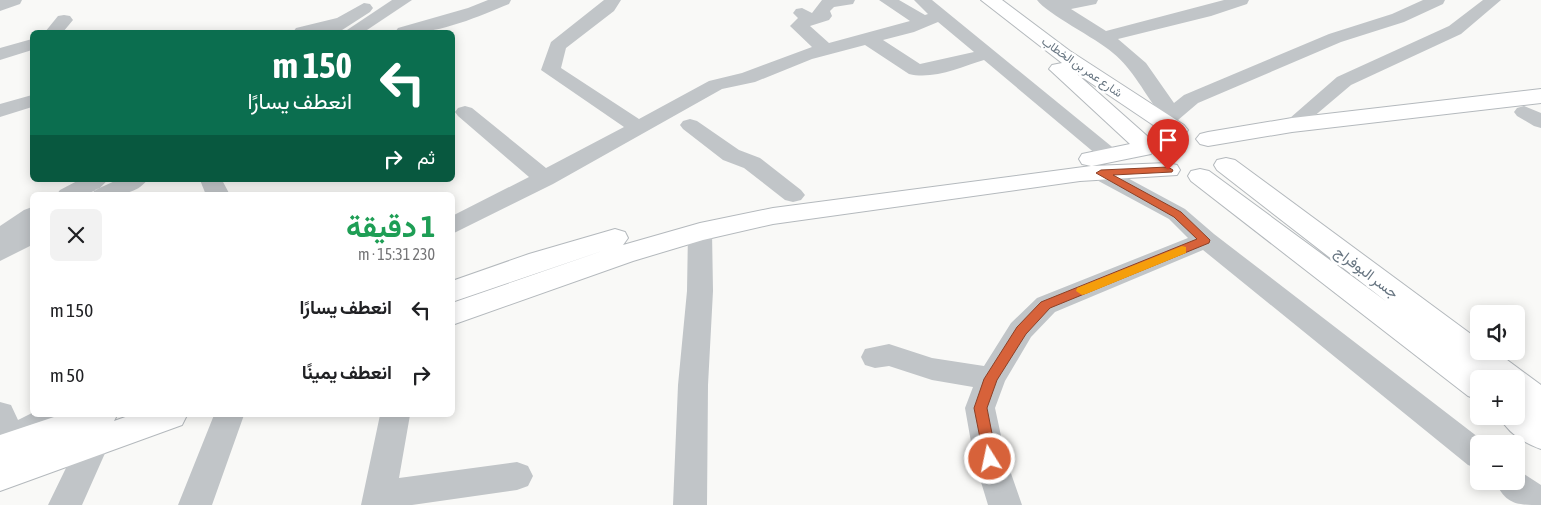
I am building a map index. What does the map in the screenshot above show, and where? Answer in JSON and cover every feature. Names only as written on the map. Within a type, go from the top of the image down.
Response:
[{"type":"main road","name":"شارع عمر بن الخطاب","points":[[974,0],[1038,51],[1143,146],[1152,160],[1168,170]]},
{"type":"main road","name":"شارع عمر بن الخطاب","points":[[990,0],[1063,55],[1171,122]]},
{"type":"main road","points":[[1219,152],[1292,126],[1541,96]]},
{"type":"main road","points":[[455,313],[623,254],[700,232],[773,216],[1106,164],[1143,146],[1146,137],[1171,122],[1219,152],[1312,137],[1535,114]]},
{"type":"main road","points":[[455,291],[539,261],[731,206],[793,195],[1068,162],[1168,170],[1200,176],[1212,175],[1219,152]]},
{"type":"main road","name":"جسر البوفراج","points":[[1219,152],[1498,370]]},
{"type":"main road","name":"جسر البوفراج","points":[[1200,176],[1470,380]]},
{"type":"main road","points":[[1525,391],[1541,403]]},
{"type":"main road","points":[[3,439],[97,429],[160,417]]},
{"type":"main road","points":[[1525,423],[1541,435]]},
{"type":"main road","points":[[0,476],[97,429]]},
{"type":"street","points":[[0,6],[14,0]]},
{"type":"street","points":[[348,27],[376,0]]},
{"type":"street","points":[[320,30],[348,27],[404,0]]},
{"type":"street","points":[[411,30],[474,12],[503,0]]},
{"type":"street","points":[[613,0],[608,7],[558,46],[551,70],[638,127]]},
{"type":"street","points":[[826,50],[799,26],[805,16],[823,16],[821,10],[829,3],[847,0]]},
{"type":"street","points":[[887,0],[933,18],[986,54],[1106,164],[1177,214],[1205,240],[1244,268],[1470,449]]},
{"type":"street","points":[[922,0],[933,18]]},
{"type":"street","points":[[1050,3],[1090,0]]},
{"type":"street","points":[[1102,37],[1205,12],[1241,0]]},
{"type":"street","points":[[1050,3],[1102,37],[1140,68],[1171,122],[1191,98],[1335,38],[1398,18],[1437,0]]},
{"type":"street","points":[[1292,126],[1311,111],[1330,90],[1454,30],[1493,0]]},
{"type":"street","points":[[455,224],[545,179],[716,85],[748,78],[785,62],[870,39],[933,18]]},
{"type":"street","points":[[870,39],[916,70],[930,69],[986,54]]},
{"type":"street","points":[[0,54],[30,45]]},
{"type":"street","points":[[0,111],[30,102]]},
{"type":"street","points":[[465,112],[545,179]]},
{"type":"street","points":[[690,125],[730,155],[752,163],[793,195]]},
{"type":"street","points":[[74,192],[92,182]]},
{"type":"street","points":[[109,192],[131,182]]},
{"type":"street","points":[[0,237],[30,216]]},
{"type":"street","points":[[690,505],[692,386],[700,291],[700,232]]},
{"type":"street","points":[[0,253],[30,236]]},
{"type":"street","points":[[1005,505],[990,459],[980,408],[991,379],[1021,330],[1046,305],[1205,240]]},
{"type":"street","points":[[875,357],[889,355],[932,369],[991,379]]},
{"type":"street","points":[[3,439],[51,417]]},
{"type":"street","points":[[196,505],[228,417]]},
{"type":"street","points":[[395,417],[379,500],[517,476]]},
{"type":"street","points":[[66,505],[97,429]]},
{"type":"street","points":[[1522,490],[1541,505]]},
{"type":"slow traffic","points":[[1082,291],[1182,250]]},
{"type":"route","points":[[990,459],[980,408],[991,379],[1021,330],[1046,305],[1205,240],[1177,214],[1146,199],[1101,173],[1168,170]]}]
